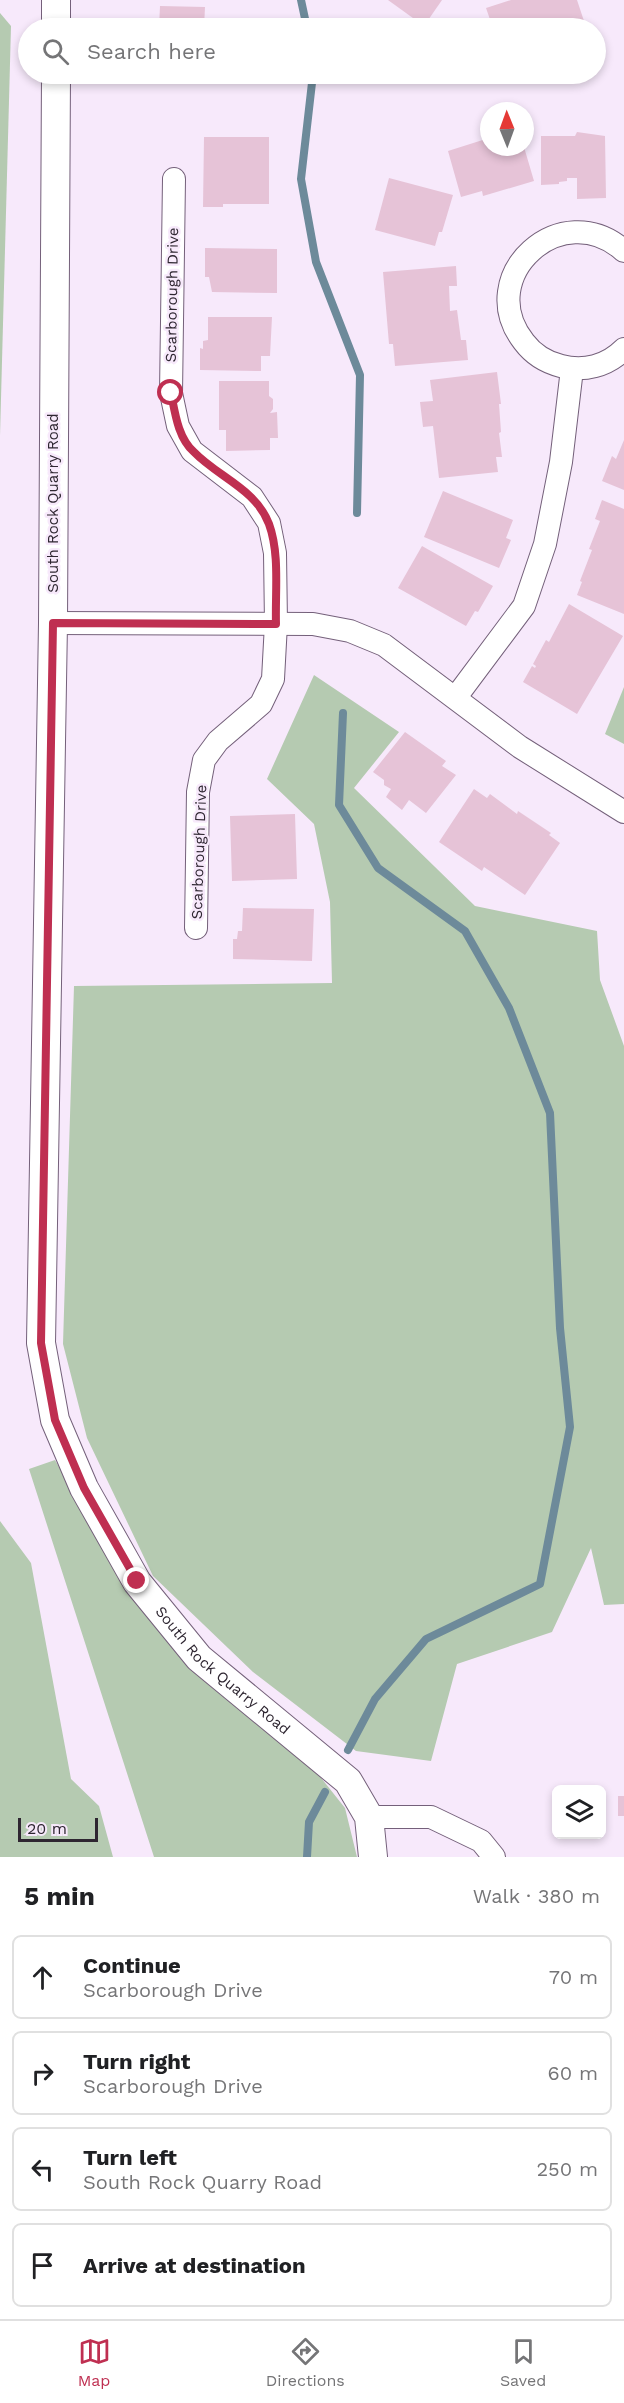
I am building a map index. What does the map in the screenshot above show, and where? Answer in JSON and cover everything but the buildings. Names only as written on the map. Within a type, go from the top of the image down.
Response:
[{"type":"street","points":[[56,0],[56,18]]},
{"type":"street","name":"South Rock Quarry Road","points":[[56,84],[53,623],[41,1343],[55,1420],[84,1488],[137,1581],[199,1658],[348,1781],[369,1817],[373,1857]]},
{"type":"street","name":"Scarborough Drive","points":[[174,179],[171,393],[178,426],[192,451],[252,497],[268,523],[275,553],[276,624],[273,679],[261,704],[218,741],[204,760],[198,792],[196,927]]},
{"type":"street","points":[[624,251],[614,242],[594,233],[571,232],[549,237],[530,250],[516,268],[509,290],[509,312],[517,333],[531,351],[550,363],[572,369],[595,367],[616,357],[624,350]]},
{"type":"street","points":[[456,698],[524,606],[545,544],[561,462],[572,369]]},
{"type":"street","points":[[53,623],[313,624],[350,631],[384,645],[520,747],[624,812]]},
{"type":"street","points":[[369,1817],[430,1816],[481,1840],[494,1857]]},
{"type":"green space","points":[[0,13],[11,26],[0,436]]},
{"type":"green space","points":[[314,675],[399,732],[354,788],[475,906],[597,931],[600,980],[624,1046],[624,1604],[604,1605],[591,1548],[552,1632],[457,1664],[431,1761],[356,1751],[253,1672],[153,1576],[87,1438],[63,1344],[74,986],[332,983],[330,902],[314,824],[267,779]]},
{"type":"green space","points":[[624,687],[624,744],[605,734]]},
{"type":"green space","points":[[55,1460],[128,1585],[318,1774],[345,1808],[357,1857],[154,1857],[29,1469]]},
{"type":"green space","points":[[0,1521],[31,1563],[71,1779],[99,1806],[113,1857],[0,1857]]},
{"type":"waterway","points":[[301,0],[305,18]]},
{"type":"waterway","points":[[312,84],[301,179],[316,262],[360,375],[357,513]]},
{"type":"waterway","points":[[343,713],[339,805],[378,868],[465,931],[509,1008],[550,1113],[560,1328],[570,1427],[540,1584],[426,1639],[375,1699],[348,1750]]},
{"type":"waterway","points":[[307,1857],[309,1822],[325,1792]]},
{"type":"route","points":[[137,1581],[84,1488],[55,1420],[41,1343],[53,623],[276,624],[275,553],[268,523],[252,497],[192,451],[178,426],[171,393]]}]
